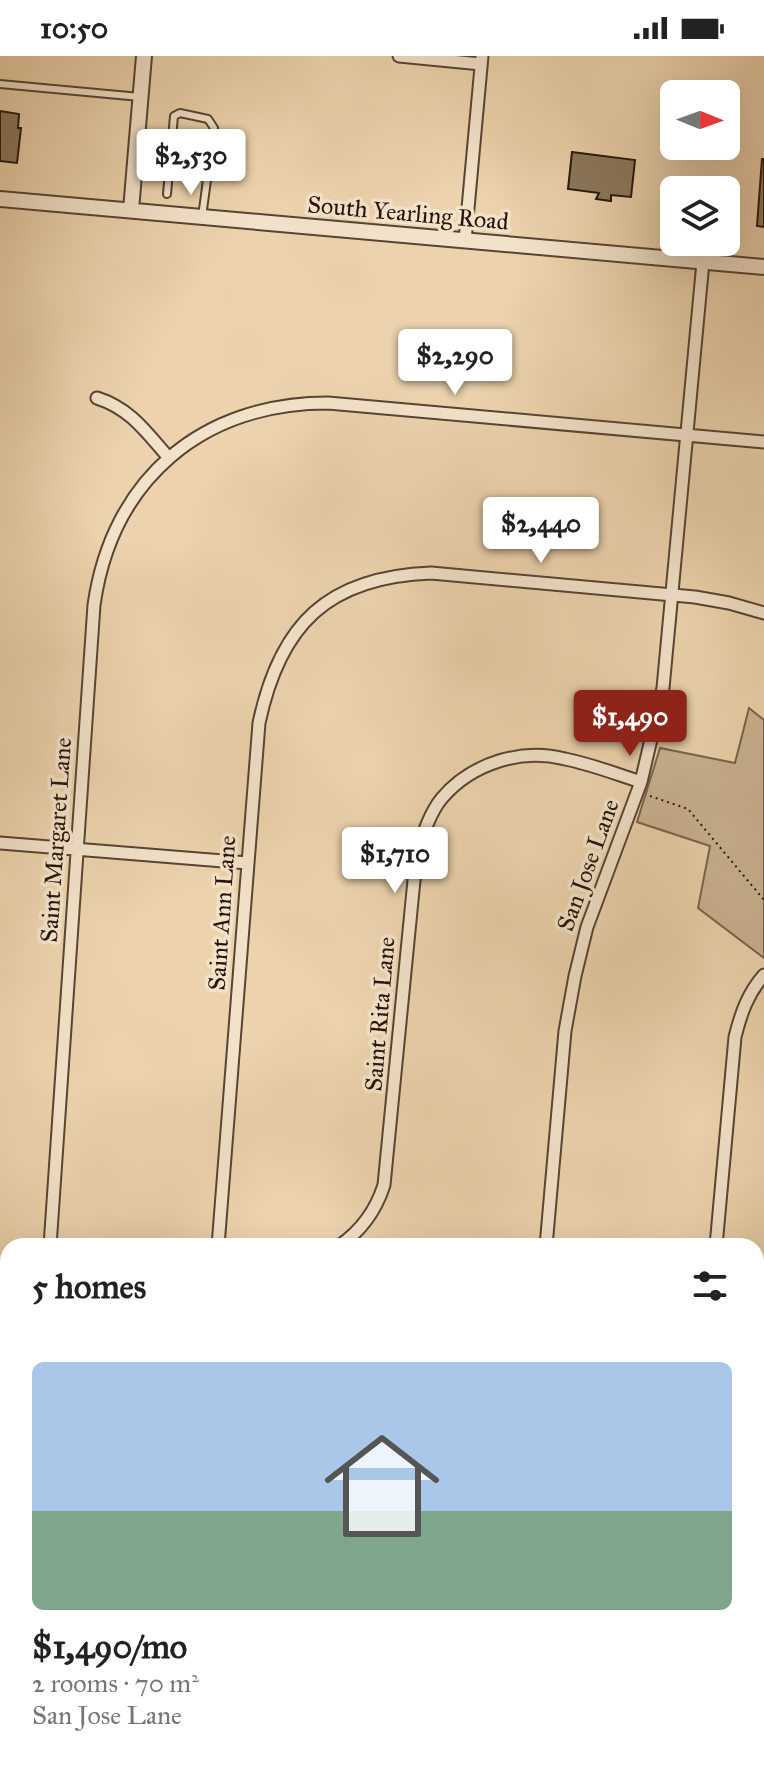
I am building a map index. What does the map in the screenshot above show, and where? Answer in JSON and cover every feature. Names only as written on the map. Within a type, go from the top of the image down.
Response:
[{"type":"street","points":[[131,210],[144,56]]},
{"type":"street","points":[[399,56],[482,60],[465,241]]},
{"type":"street","name":"South Yearling Road","points":[[0,199],[764,267]]},
{"type":"street","name":"San Jose Lane","points":[[547,1238],[565,1031],[575,976],[591,915],[640,786],[663,688],[703,262]]},
{"type":"street","points":[[97,398],[116,404],[132,416],[169,458]]},
{"type":"street","name":"Saint Margaret Lane","points":[[51,1238],[97,579],[111,536],[126,510],[169,458],[224,422],[270,407],[298,403],[328,403],[764,442]]},
{"type":"street","name":"Saint Ann Lane","points":[[219,1238],[259,723],[266,687],[279,656],[300,628],[324,604],[349,589],[375,579],[431,573],[673,595],[729,603],[764,613]]},
{"type":"street","name":"Saint Rita Lane","points":[[349,1238],[368,1219],[384,1185],[416,860],[422,837],[442,799],[482,768],[497,761],[527,756],[563,758],[640,786]]},
{"type":"street","points":[[0,843],[248,863]]},
{"type":"street","points":[[717,1238],[735,1037],[742,1010],[753,987],[764,975]]},
{"type":"lane","points":[[0,84],[141,97]]},
{"type":"lane","points":[[167,194],[174,116],[180,113],[208,119],[214,128],[202,217]]},
{"type":"lane","points":[[169,170],[208,175]]},
{"type":"path","points":[[640,786],[688,809],[764,900]]},
{"type":"shaded area","points":[[749,708],[764,720],[764,958],[698,908],[710,846],[637,822],[660,748],[735,763]]},
{"type":"building","points":[[0,111],[19,114],[18,128],[21,128],[17,163],[0,161]]},
{"type":"building","points":[[572,152],[635,160],[631,197],[611,195],[611,201],[596,199],[599,193],[568,189]]},
{"type":"building","points":[[764,159],[764,227],[757,226]]}]
